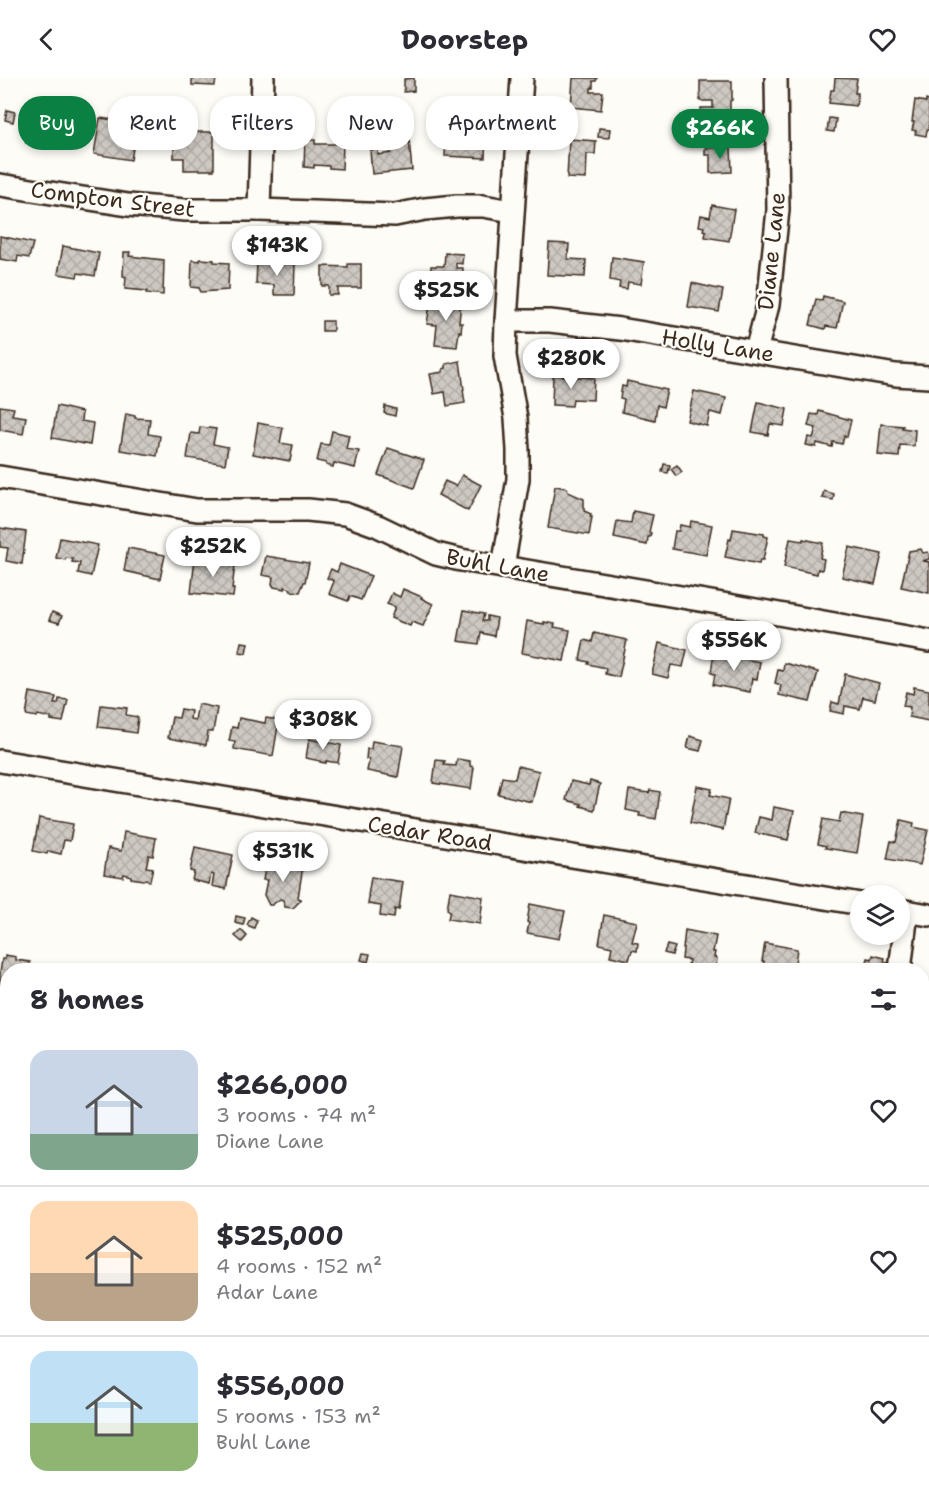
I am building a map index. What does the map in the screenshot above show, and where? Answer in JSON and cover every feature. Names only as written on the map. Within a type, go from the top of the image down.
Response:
[{"type":"street","points":[[259,210],[263,78]]},
{"type":"street","points":[[503,567],[518,479],[516,418],[505,356],[512,211],[522,78]]},
{"type":"street","name":"Diane Lane","points":[[756,351],[768,304],[778,210],[776,78]]},
{"type":"street","name":"Compton Street","points":[[0,184],[128,205],[185,210],[395,215],[425,209],[483,206],[512,211]]},
{"type":"street","name":"Holly Lane","points":[[506,321],[550,321],[620,329],[896,375],[929,377]]},
{"type":"street","name":"Buhl Lane","points":[[0,477],[197,510],[308,510],[345,514],[378,526],[436,554],[461,560],[929,641]]},
{"type":"street","name":"Cedar Road","points":[[0,761],[850,902]]},
{"type":"street","points":[[910,912],[929,915]]},
{"type":"street","points":[[900,963],[902,945]]},
{"type":"building","points":[[192,78],[216,78],[215,86],[192,85]]},
{"type":"building","points":[[414,78],[414,91],[404,92],[404,79]]},
{"type":"building","points":[[573,78],[597,78],[593,81],[591,92],[603,92],[601,110],[578,108],[578,96],[572,96]]},
{"type":"building","points":[[835,78],[857,79],[856,106],[829,103],[831,90],[834,90]]},
{"type":"building","points":[[700,81],[732,81],[730,123],[701,123],[701,108],[713,108],[713,101],[700,101]]},
{"type":"building","points":[[915,100],[929,101],[929,130],[926,136],[915,134],[916,131],[912,130]]},
{"type":"building","points":[[7,110],[15,112],[13,122],[5,120]]},
{"type":"building","points":[[100,118],[108,119],[108,150],[133,150],[131,160],[94,154]]},
{"type":"building","points":[[829,118],[836,119],[834,132],[827,131]]},
{"type":"building","points":[[599,128],[610,129],[609,138],[598,137]]},
{"type":"building","points":[[198,132],[210,132],[210,150],[214,150],[214,170],[184,170],[184,158],[174,158],[174,150],[198,150]]},
{"type":"building","points":[[578,140],[596,141],[595,154],[587,154],[586,179],[567,178],[568,150],[578,150]]},
{"type":"building","points":[[315,144],[327,144],[327,150],[343,150],[342,169],[314,165],[314,168],[304,167],[305,150],[315,150]]},
{"type":"building","points":[[731,147],[732,172],[710,173],[710,155],[705,155],[705,148]]},
{"type":"building","points":[[370,150],[378,150],[378,155],[391,153],[391,150],[410,150],[412,170],[372,174]]},
{"type":"building","points":[[445,150],[485,150],[485,158],[445,156]]},
{"type":"building","points":[[712,205],[734,209],[729,241],[705,237],[704,227],[699,226],[701,215],[710,217]]},
{"type":"building","points":[[0,236],[33,243],[29,258],[18,256],[17,262],[0,259]]},
{"type":"building","points":[[549,243],[569,244],[568,259],[586,260],[585,277],[547,275]]},
{"type":"building","points":[[63,246],[99,253],[95,276],[78,273],[77,277],[58,274]]},
{"type":"building","points":[[124,252],[130,252],[129,256],[164,260],[163,295],[125,289]]},
{"type":"building","points":[[445,253],[463,254],[462,264],[456,263],[456,268],[463,268],[462,287],[430,286],[431,266],[444,266]]},
{"type":"building","points":[[612,257],[644,262],[641,284],[628,282],[627,289],[619,288],[620,282],[610,280]]},
{"type":"building","points":[[200,259],[229,263],[228,290],[201,292],[199,288],[191,287],[192,260],[200,261]]},
{"type":"building","points":[[257,262],[295,264],[294,295],[274,295],[274,285],[256,284]]},
{"type":"building","points":[[348,264],[361,264],[361,288],[338,288],[338,295],[329,295],[329,286],[322,286],[322,266],[348,267]]},
{"type":"building","points":[[692,283],[723,290],[719,312],[688,307]]},
{"type":"building","points":[[823,296],[843,301],[837,328],[826,326],[825,329],[810,325],[816,299],[822,300]]},
{"type":"building","points":[[436,299],[461,302],[459,323],[462,323],[457,347],[435,345],[437,325],[427,324],[430,304],[435,305]]},
{"type":"building","points":[[322,321],[333,321],[333,331],[322,331]]},
{"type":"building","points":[[460,361],[465,403],[447,406],[445,392],[434,394],[430,374],[443,372],[446,364]]},
{"type":"building","points":[[553,375],[594,378],[593,400],[573,399],[572,406],[552,405]]},
{"type":"building","points":[[627,381],[667,390],[663,407],[657,405],[655,420],[622,412],[624,399],[620,398],[622,386],[626,387]]},
{"type":"building","points":[[694,391],[726,398],[722,415],[710,412],[707,426],[687,421]]},
{"type":"building","points":[[758,402],[787,409],[784,426],[770,424],[768,435],[752,432]]},
{"type":"building","points":[[0,406],[14,408],[12,415],[26,417],[23,434],[0,430]]},
{"type":"building","points":[[57,406],[82,412],[81,421],[93,423],[90,445],[52,438]]},
{"type":"building","points":[[385,406],[396,409],[395,416],[384,413]]},
{"type":"building","points":[[819,411],[851,420],[847,437],[844,436],[842,444],[833,442],[832,447],[817,443],[816,447],[806,445],[808,437],[813,438],[816,428],[808,426],[811,414],[818,415]]},
{"type":"building","points":[[126,414],[135,416],[135,418],[150,419],[148,434],[160,436],[157,456],[120,450]]},
{"type":"building","points":[[258,423],[283,428],[280,443],[293,445],[290,461],[253,454]]},
{"type":"building","points":[[881,424],[903,426],[902,428],[915,430],[914,446],[900,445],[899,457],[878,455]]},
{"type":"building","points":[[200,427],[216,429],[213,444],[228,447],[225,464],[187,458],[191,433],[199,434]]},
{"type":"building","points":[[332,431],[349,435],[346,449],[359,451],[355,468],[334,463],[333,467],[317,461],[321,444],[329,445]]},
{"type":"building","points":[[388,448],[424,460],[414,488],[378,475]]},
{"type":"building","points":[[664,464],[670,465],[668,473],[662,472]]},
{"type":"building","points":[[677,465],[682,472],[676,476],[671,469]]},
{"type":"building","points":[[462,475],[481,485],[468,511],[438,495],[445,481],[456,486]]},
{"type":"building","points":[[555,486],[567,488],[568,492],[584,499],[584,511],[592,517],[589,535],[548,528]]},
{"type":"building","points":[[824,491],[834,494],[833,500],[822,498]]},
{"type":"building","points":[[633,511],[653,515],[647,545],[614,538],[617,521],[631,523]]},
{"type":"building","points":[[691,521],[712,525],[706,555],[672,549],[675,531],[679,531],[680,525],[690,527]]},
{"type":"building","points":[[0,528],[26,532],[22,564],[6,561],[8,548],[0,547]]},
{"type":"building","points":[[733,529],[764,534],[768,537],[763,560],[760,560],[759,564],[725,557]]},
{"type":"building","points":[[60,538],[98,545],[91,576],[78,573],[80,563],[72,562],[73,559],[56,558]]},
{"type":"building","points":[[790,539],[823,543],[820,558],[824,559],[822,570],[818,569],[817,574],[784,567]]},
{"type":"building","points":[[849,547],[882,554],[875,584],[842,577]]},
{"type":"building","points":[[128,548],[165,555],[160,579],[124,571]]},
{"type":"building","points":[[921,549],[923,553],[928,552],[929,554],[929,559],[923,561],[929,562],[929,593],[901,587],[909,551]]},
{"type":"building","points":[[266,556],[309,563],[305,582],[300,592],[291,591],[285,587],[285,589],[274,587],[273,577],[262,575]]},
{"type":"building","points":[[208,557],[224,559],[223,564],[235,565],[233,597],[191,593],[195,558],[208,560]]},
{"type":"building","points":[[340,564],[371,576],[361,600],[350,596],[348,601],[329,594],[334,581],[327,578],[331,569],[337,572]]},
{"type":"building","points":[[403,589],[433,604],[423,626],[412,622],[410,626],[391,618],[395,607],[387,604],[392,593],[400,597]]},
{"type":"building","points":[[464,610],[484,614],[482,621],[487,621],[487,616],[497,618],[494,636],[481,633],[479,644],[458,641]]},
{"type":"building","points":[[52,612],[62,616],[59,623],[49,620]]},
{"type":"building","points":[[527,621],[555,624],[554,627],[570,630],[564,661],[522,653]]},
{"type":"building","points":[[594,633],[627,640],[619,677],[605,674],[606,668],[580,660],[584,640],[592,642]]},
{"type":"building","points":[[241,642],[248,643],[246,653],[239,652]]},
{"type":"building","points":[[659,643],[687,650],[683,667],[671,665],[668,678],[652,674]]},
{"type":"building","points":[[714,652],[760,662],[757,679],[752,678],[750,692],[713,685],[715,674],[711,673]]},
{"type":"building","points":[[784,663],[818,672],[810,702],[779,695],[781,685],[775,683],[778,670],[783,671]]},
{"type":"building","points":[[845,674],[879,683],[875,700],[863,697],[860,709],[845,706],[844,714],[830,711],[832,702],[839,704]]},
{"type":"building","points":[[914,687],[929,690],[929,721],[909,717],[910,707],[903,706],[906,692],[913,694]]},
{"type":"building","points":[[30,692],[56,697],[54,704],[58,704],[59,699],[68,700],[63,722],[38,715],[37,717],[26,715]]},
{"type":"building","points":[[198,704],[217,708],[213,732],[208,732],[206,745],[168,738],[172,717],[179,718],[181,709],[191,711],[190,719],[195,720]]},
{"type":"building","points":[[101,705],[127,708],[126,715],[138,717],[136,733],[98,727]]},
{"type":"building","points":[[239,718],[265,723],[266,718],[279,720],[273,756],[234,749],[235,742],[229,741],[232,727],[237,728]]},
{"type":"building","points":[[690,736],[703,740],[700,751],[687,748]]},
{"type":"building","points":[[309,739],[341,745],[338,763],[326,761],[326,763],[306,758]]},
{"type":"building","points":[[372,741],[403,746],[398,777],[367,771],[369,760],[366,759],[367,749],[371,749]]},
{"type":"building","points":[[457,759],[470,761],[470,766],[474,767],[471,789],[433,783],[436,760],[445,761],[444,765],[456,766]]},
{"type":"building","points":[[518,766],[539,771],[532,802],[498,794],[502,777],[515,779]]},
{"type":"building","points":[[571,781],[589,785],[590,781],[600,784],[594,810],[566,800]]},
{"type":"building","points":[[697,786],[712,789],[710,795],[729,799],[723,830],[690,823]]},
{"type":"building","points":[[629,790],[660,792],[656,819],[639,816],[640,813],[626,810]]},
{"type":"building","points":[[774,807],[794,811],[788,840],[755,833],[759,817],[772,820]]},
{"type":"building","points":[[841,813],[863,817],[857,853],[825,848],[826,846],[818,844],[823,819],[839,822]]},
{"type":"building","points":[[39,818],[73,824],[70,841],[64,840],[61,854],[33,851]]},
{"type":"building","points":[[901,820],[914,823],[913,827],[928,830],[920,865],[887,859],[891,841],[896,842]]},
{"type":"building","points":[[124,832],[156,838],[153,856],[149,855],[146,867],[153,868],[150,881],[131,878],[124,874],[123,877],[104,874],[108,848],[121,851]]},
{"type":"building","points":[[195,847],[233,855],[226,889],[212,886],[214,875],[211,874],[209,884],[192,880],[194,872],[190,871]]},
{"type":"building","points":[[269,860],[303,866],[298,898],[301,899],[293,908],[285,907],[283,900],[280,899],[269,905],[264,895],[267,880],[263,880],[265,869],[268,870]]},
{"type":"building","points":[[371,877],[403,882],[399,910],[395,909],[394,918],[380,916],[381,906],[368,904]]},
{"type":"building","points":[[450,891],[483,897],[480,924],[448,919]]},
{"type":"building","points":[[530,904],[565,911],[559,939],[527,933]]},
{"type":"building","points":[[604,915],[637,922],[632,942],[638,943],[637,951],[632,950],[629,960],[610,956],[612,947],[599,944]]},
{"type":"building","points":[[236,916],[245,918],[243,925],[235,923]]},
{"type":"building","points":[[251,917],[257,920],[254,928],[247,925]]},
{"type":"building","points":[[241,930],[247,936],[242,942],[235,936]]},
{"type":"building","points":[[685,930],[716,936],[713,952],[715,952],[714,957],[717,958],[716,963],[688,963],[689,960],[682,959]]},
{"type":"building","points":[[765,943],[797,949],[795,963],[764,963]]},
{"type":"building","points":[[667,945],[675,947],[672,955],[664,953]]},
{"type":"building","points":[[363,953],[370,954],[368,962],[361,960]]},
{"type":"building","points":[[5,955],[30,963],[1,963],[2,959],[5,959]]},
{"type":"building","points":[[873,955],[885,958],[884,962],[890,963],[867,963],[868,958],[872,959]]}]
